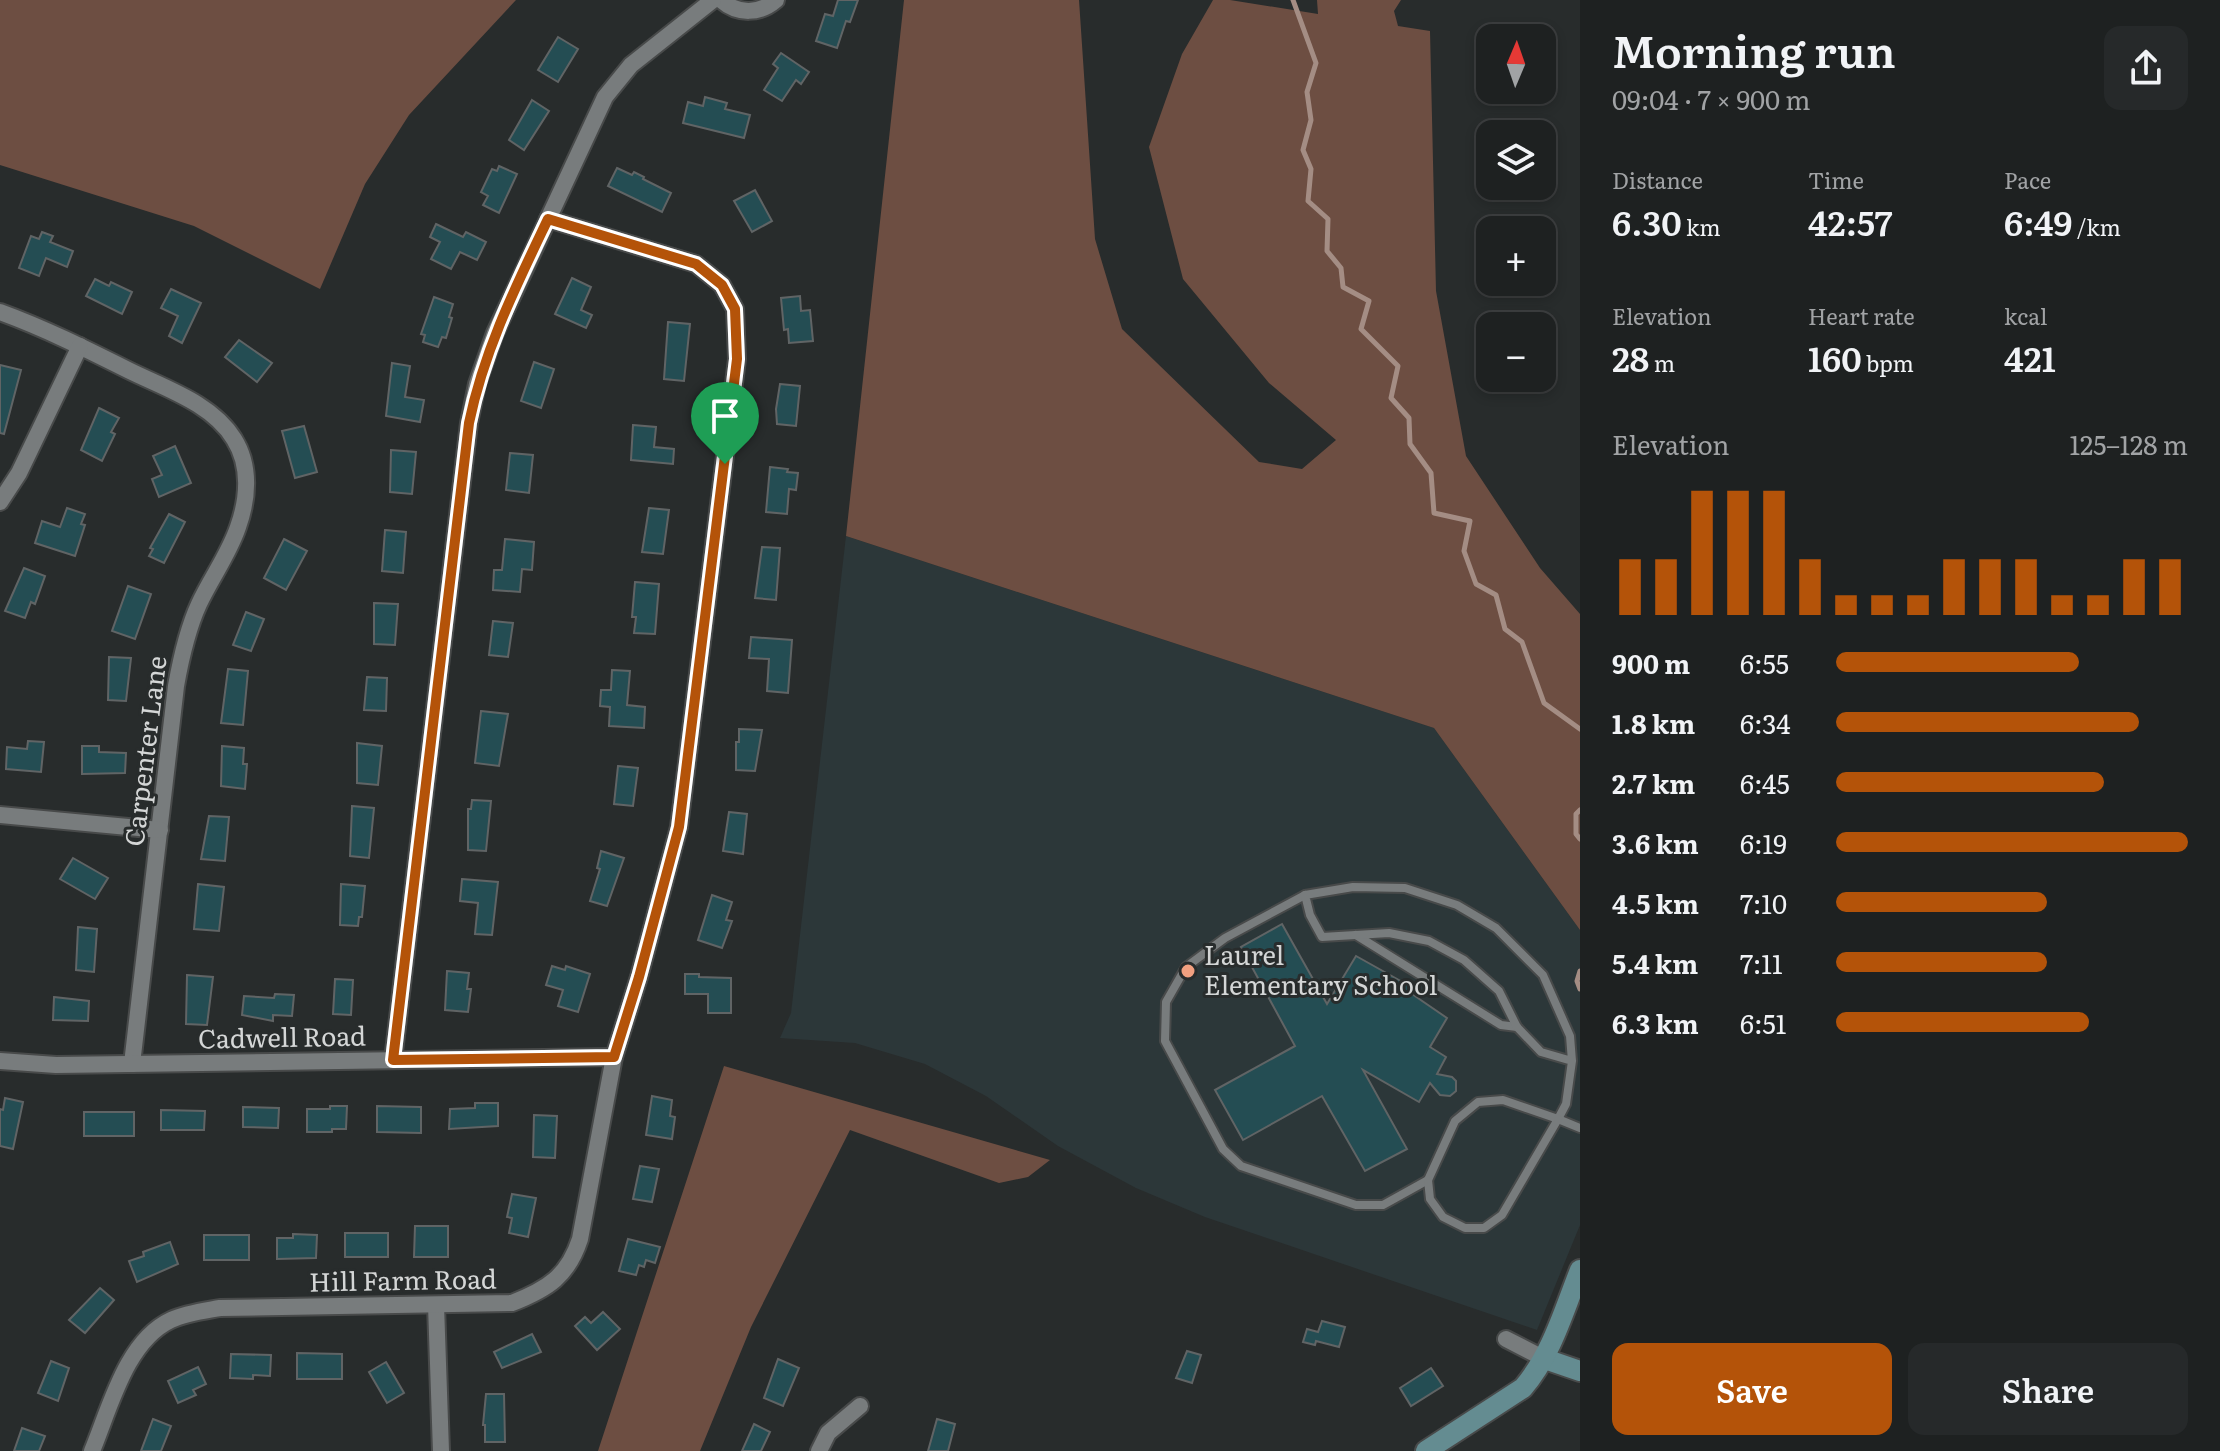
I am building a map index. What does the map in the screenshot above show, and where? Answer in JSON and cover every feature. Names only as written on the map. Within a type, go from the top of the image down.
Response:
[{"type":"street","points":[[393,1060],[469,423],[477,384],[495,333],[605,97],[631,65],[713,0]]},
{"type":"street","points":[[721,0],[738,10],[750,12],[776,0]]},
{"type":"street","name":"Hill Farm Road","points":[[92,1451],[131,1358],[149,1334],[170,1320],[220,1308],[512,1303],[537,1293],[557,1280],[574,1257],[614,1057],[679,827],[737,359],[735,309],[722,285],[696,264],[548,219]]},
{"type":"street","name":"Carpenter Lane","points":[[0,312],[34,324],[195,403],[221,422],[235,440],[246,473],[246,499],[237,530],[199,605],[183,649],[176,686],[132,1064]]},
{"type":"street","points":[[0,502],[19,473],[80,346]]},
{"type":"street","points":[[0,815],[160,830]]},
{"type":"street","name":"Cadwell Road","points":[[0,1061],[56,1065],[614,1057]]},
{"type":"street","points":[[1426,1451],[1523,1388],[1545,1359],[1580,1270]]},
{"type":"street","points":[[436,1305],[441,1451]]},
{"type":"street","points":[[1506,1339],[1545,1359],[1580,1371]]},
{"type":"street","points":[[819,1451],[828,1433],[860,1406]]},
{"type":"lane","points":[[1428,1180],[1383,1205],[1356,1205],[1241,1166],[1223,1149],[1165,1041],[1166,1002],[1186,967],[1225,938],[1305,895],[1353,887],[1405,888],[1457,905],[1496,928],[1543,975],[1570,1036],[1572,1061],[1566,1104],[1558,1119],[1502,1215],[1484,1228],[1465,1228],[1443,1217],[1430,1199],[1428,1180],[1455,1121],[1478,1102],[1503,1100],[1558,1119],[1580,1128]]},
{"type":"lane","points":[[1305,895],[1310,915],[1322,937],[1389,933],[1429,941],[1464,960],[1499,991],[1517,1027],[1541,1052],[1572,1061]]},
{"type":"lane","points":[[1356,935],[1501,1025],[1517,1027]]},
{"type":"shaded area","points":[[0,0],[516,0],[409,115],[365,184],[320,289],[194,226],[0,165]]},
{"type":"shaded area","points":[[904,0],[1079,0],[1095,239],[1122,329],[1259,462],[1302,469],[1336,440],[1269,383],[1183,279],[1149,147],[1182,54],[1213,0],[1318,14],[1317,0],[1401,0],[1394,11],[1398,26],[1430,31],[1436,291],[1466,456],[1540,568],[1580,614],[1580,930],[1434,728],[846,536]]},
{"type":"shaded area","name":"Laurel Elementary School","points":[[846,536],[1434,728],[1580,930],[1580,1225],[1537,1330],[1205,1217],[1136,1188],[1058,1146],[986,1096],[925,1064],[855,1043],[780,1038],[791,1013]]},
{"type":"shaded area","points":[[724,1066],[1050,1160],[1028,1177],[999,1183],[850,1130],[751,1327],[700,1451],[598,1451]]},
{"type":"building","points":[[838,0],[858,0],[850,22],[846,21],[837,48],[816,41],[825,14],[833,16]]},
{"type":"building","points":[[558,37],[578,49],[558,82],[538,70]]},
{"type":"building","points":[[781,53],[809,72],[801,84],[796,80],[782,101],[764,90],[778,68],[773,64]]},
{"type":"building","points":[[705,97],[727,103],[725,109],[750,115],[744,138],[683,123],[688,102],[703,106]]},
{"type":"building","points":[[532,100],[549,111],[524,150],[509,140]]},
{"type":"building","points":[[499,166],[517,174],[499,213],[483,205],[488,196],[481,192],[492,169],[497,171]]},
{"type":"building","points":[[617,168],[632,175],[634,172],[671,193],[662,212],[608,186]]},
{"type":"building","points":[[755,190],[772,221],[752,232],[734,201]]},
{"type":"building","points":[[436,224],[463,237],[466,232],[486,242],[477,260],[460,252],[451,269],[431,259],[440,242],[430,237]]},
{"type":"building","points":[[42,232],[53,236],[50,242],[73,251],[67,267],[46,258],[39,276],[19,268],[31,236],[39,239]]},
{"type":"building","points":[[572,278],[591,287],[581,310],[592,315],[586,328],[555,314]]},
{"type":"building","points":[[95,279],[109,286],[111,282],[132,292],[122,314],[86,296]]},
{"type":"building","points":[[171,289],[201,303],[182,343],[169,336],[178,316],[161,308]]},
{"type":"building","points":[[800,296],[801,311],[810,310],[813,341],[789,343],[788,329],[784,330],[781,298]]},
{"type":"building","points":[[434,297],[453,304],[446,338],[442,337],[438,347],[423,342],[425,335],[421,334]]},
{"type":"building","points":[[668,322],[690,324],[684,381],[664,379]]},
{"type":"building","points":[[239,340],[272,363],[257,382],[225,357]]},
{"type":"building","points":[[534,362],[554,369],[541,408],[521,401]]},
{"type":"building","points":[[392,363],[410,366],[405,397],[424,400],[420,422],[386,416]]},
{"type":"building","points":[[0,365],[21,370],[4,434],[0,433]]},
{"type":"building","points":[[780,384],[800,386],[796,426],[777,424]]},
{"type":"building","points":[[99,408],[119,418],[102,461],[81,450]]},
{"type":"building","points":[[633,425],[656,427],[654,447],[674,449],[673,464],[631,460]]},
{"type":"building","points":[[304,426],[317,472],[295,478],[282,431]]},
{"type":"building","points":[[175,446],[191,483],[159,497],[152,479],[162,475],[153,456]]},
{"type":"building","points":[[391,450],[416,452],[412,494],[390,492]]},
{"type":"building","points":[[510,453],[533,455],[529,493],[506,490]]},
{"type":"building","points":[[770,467],[798,473],[796,490],[789,489],[787,514],[766,512]]},
{"type":"building","points":[[67,508],[85,514],[81,524],[85,525],[75,556],[35,543],[42,521],[60,527]]},
{"type":"building","points":[[649,508],[669,510],[663,554],[642,552]]},
{"type":"building","points":[[169,514],[185,522],[164,563],[149,556],[153,549],[150,548]]},
{"type":"building","points":[[385,530],[406,532],[403,573],[382,571]]},
{"type":"building","points":[[284,539],[307,551],[286,590],[264,578]]},
{"type":"building","points":[[505,539],[534,542],[532,570],[522,569],[520,592],[493,590],[494,570],[502,570]]},
{"type":"building","points":[[762,547],[780,548],[776,600],[755,598]]},
{"type":"building","points":[[24,568],[45,576],[35,604],[31,602],[25,618],[5,611]]},
{"type":"building","points":[[635,582],[659,584],[655,634],[634,633]]},
{"type":"building","points":[[128,586],[151,594],[135,639],[112,631]]},
{"type":"building","points":[[374,603],[398,604],[395,645],[374,644]]},
{"type":"building","points":[[246,612],[264,619],[251,651],[233,645]]},
{"type":"building","points":[[493,621],[513,623],[508,657],[489,655]]},
{"type":"building","points":[[751,637],[792,640],[788,693],[767,691],[769,659],[749,658]]},
{"type":"building","points":[[109,657],[131,658],[126,701],[108,700]]},
{"type":"building","points":[[228,669],[248,671],[243,725],[221,723]]},
{"type":"building","points":[[612,670],[630,671],[627,705],[645,707],[644,728],[609,726],[610,707],[600,706],[601,690],[611,690]]},
{"type":"building","points":[[367,677],[387,678],[386,711],[364,710]]},
{"type":"building","points":[[481,711],[508,714],[499,766],[475,763]]},
{"type":"building","points":[[739,729],[762,730],[755,771],[736,770]]},
{"type":"building","points":[[28,741],[44,742],[41,772],[6,769],[7,747],[27,749]]},
{"type":"building","points":[[357,743],[382,746],[378,785],[357,783]]},
{"type":"building","points":[[82,746],[99,746],[99,752],[126,753],[125,773],[82,774]]},
{"type":"building","points":[[222,746],[244,748],[243,764],[247,764],[245,789],[221,786]]},
{"type":"building","points":[[618,766],[638,768],[633,806],[614,804]]},
{"type":"building","points":[[472,800],[491,801],[486,851],[468,850],[468,809],[471,809]]},
{"type":"building","points":[[352,806],[374,808],[369,858],[350,856]]},
{"type":"building","points":[[729,812],[747,814],[743,854],[723,851]]},
{"type":"building","points":[[209,816],[229,817],[225,861],[201,859]]},
{"type":"building","points":[[601,851],[624,858],[607,906],[590,901],[600,869],[597,868]]},
{"type":"building","points":[[73,858],[108,878],[95,899],[60,879]]},
{"type":"building","points":[[462,879],[498,882],[492,935],[475,934],[478,903],[460,901]]},
{"type":"building","points":[[198,884],[224,887],[219,931],[194,929]]},
{"type":"building","points":[[341,884],[365,886],[358,926],[340,925]]},
{"type":"building","points":[[712,895],[732,902],[726,920],[732,921],[722,948],[698,940]]},
{"type":"building","points":[[1282,924],[1327,1004],[1356,956],[1415,989],[1412,994],[1447,1018],[1430,1047],[1446,1057],[1437,1074],[1456,1081],[1456,1091],[1450,1096],[1440,1095],[1430,1083],[1419,1102],[1363,1070],[1407,1149],[1365,1171],[1322,1096],[1243,1140],[1215,1090],[1295,1046],[1241,947]]},
{"type":"building","points":[[78,927],[97,929],[94,972],[76,970]]},
{"type":"building","points":[[552,966],[565,970],[566,966],[590,974],[578,1012],[558,1006],[563,990],[546,985]]},
{"type":"building","points":[[447,971],[469,973],[467,989],[471,989],[468,1012],[445,1010]]},
{"type":"building","points":[[685,974],[731,978],[731,1013],[708,1013],[708,994],[685,994]]},
{"type":"building","points":[[187,975],[213,977],[207,1025],[186,1024]]},
{"type":"building","points":[[335,979],[353,980],[351,1015],[333,1014]]},
{"type":"building","points":[[275,994],[294,995],[292,1016],[273,1015],[273,1021],[242,1015],[244,996],[274,998]]},
{"type":"building","points":[[54,997],[89,1001],[88,1021],[53,1020]]},
{"type":"building","points":[[652,1096],[672,1100],[670,1116],[675,1117],[672,1139],[646,1135]]},
{"type":"building","points":[[5,1098],[23,1102],[13,1149],[0,1146],[0,1109],[3,1110]]},
{"type":"building","points":[[475,1103],[498,1103],[498,1126],[449,1129],[450,1109],[475,1108]]},
{"type":"building","points":[[330,1106],[347,1106],[346,1129],[307,1132],[307,1109],[330,1109]]},
{"type":"building","points":[[377,1106],[421,1107],[421,1133],[377,1132]]},
{"type":"building","points":[[243,1107],[279,1108],[278,1128],[243,1127]]},
{"type":"building","points":[[161,1110],[205,1111],[204,1130],[161,1130]]},
{"type":"building","points":[[84,1112],[134,1112],[134,1136],[84,1136]]},
{"type":"building","points":[[534,1115],[557,1116],[555,1158],[533,1157]]},
{"type":"building","points":[[640,1166],[659,1169],[652,1202],[633,1199]]},
{"type":"building","points":[[512,1194],[536,1198],[528,1237],[509,1233],[512,1218],[507,1217]]},
{"type":"building","points":[[415,1226],[448,1226],[448,1257],[414,1257]]},
{"type":"building","points":[[345,1233],[388,1233],[388,1257],[345,1257]]},
{"type":"building","points":[[293,1234],[317,1235],[316,1258],[277,1259],[277,1238],[293,1238]]},
{"type":"building","points":[[204,1235],[249,1235],[249,1260],[204,1260]]},
{"type":"building","points":[[628,1239],[660,1247],[655,1263],[646,1260],[644,1267],[639,1265],[636,1275],[619,1271]]},
{"type":"building","points":[[170,1242],[178,1264],[137,1282],[129,1261]]},
{"type":"building","points":[[100,1288],[114,1300],[85,1333],[69,1320]]},
{"type":"building","points":[[603,1312],[620,1329],[597,1350],[575,1326],[585,1317],[591,1323]]},
{"type":"building","points":[[1322,1321],[1345,1327],[1339,1347],[1316,1341],[1315,1345],[1303,1342],[1307,1329],[1318,1332]]},
{"type":"building","points":[[532,1334],[541,1352],[502,1368],[494,1352]]},
{"type":"building","points":[[1187,1351],[1201,1355],[1192,1383],[1176,1378]]},
{"type":"building","points":[[297,1353],[342,1354],[342,1379],[297,1379]]},
{"type":"building","points":[[231,1354],[271,1355],[270,1376],[230,1378]]},
{"type":"building","points":[[778,1359],[799,1368],[783,1406],[764,1398]]},
{"type":"building","points":[[51,1361],[69,1368],[58,1401],[38,1393]]},
{"type":"building","points":[[386,1362],[404,1393],[387,1403],[369,1372]]},
{"type":"building","points":[[198,1367],[206,1384],[193,1390],[196,1395],[178,1403],[168,1381]]},
{"type":"building","points":[[1431,1368],[1443,1386],[1411,1406],[1400,1388]]},
{"type":"building","points":[[486,1394],[504,1394],[505,1442],[485,1442]]},
{"type":"building","points":[[153,1419],[171,1426],[161,1451],[141,1451]]},
{"type":"building","points":[[937,1419],[955,1424],[948,1451],[928,1451]]},
{"type":"building","points":[[754,1424],[770,1432],[761,1451],[742,1451]]},
{"type":"building","points":[[22,1428],[45,1436],[39,1451],[14,1451]]},
{"type":"waterway","points":[[1293,0],[1316,63],[1307,92],[1311,120],[1303,150],[1311,169],[1308,201],[1328,219],[1327,251],[1341,268],[1343,287],[1369,301],[1361,329],[1398,366],[1391,398],[1409,418],[1410,444],[1431,473],[1434,513],[1470,521],[1464,551],[1476,584],[1496,595],[1505,629],[1522,642],[1544,703],[1580,729]]},
{"type":"waterway","points":[[1580,810],[1576,814],[1576,834],[1580,839]]},
{"type":"waterway","points":[[1580,971],[1577,981],[1580,989]]},
{"type":"place","name":"Laurel Elementary School","points":[[1188,971]]},
{"type":"route","points":[[548,219],[696,264],[722,285],[735,309],[737,359],[725,464],[679,827],[614,1057],[393,1060],[469,423],[477,384],[495,333],[548,219]]}]
